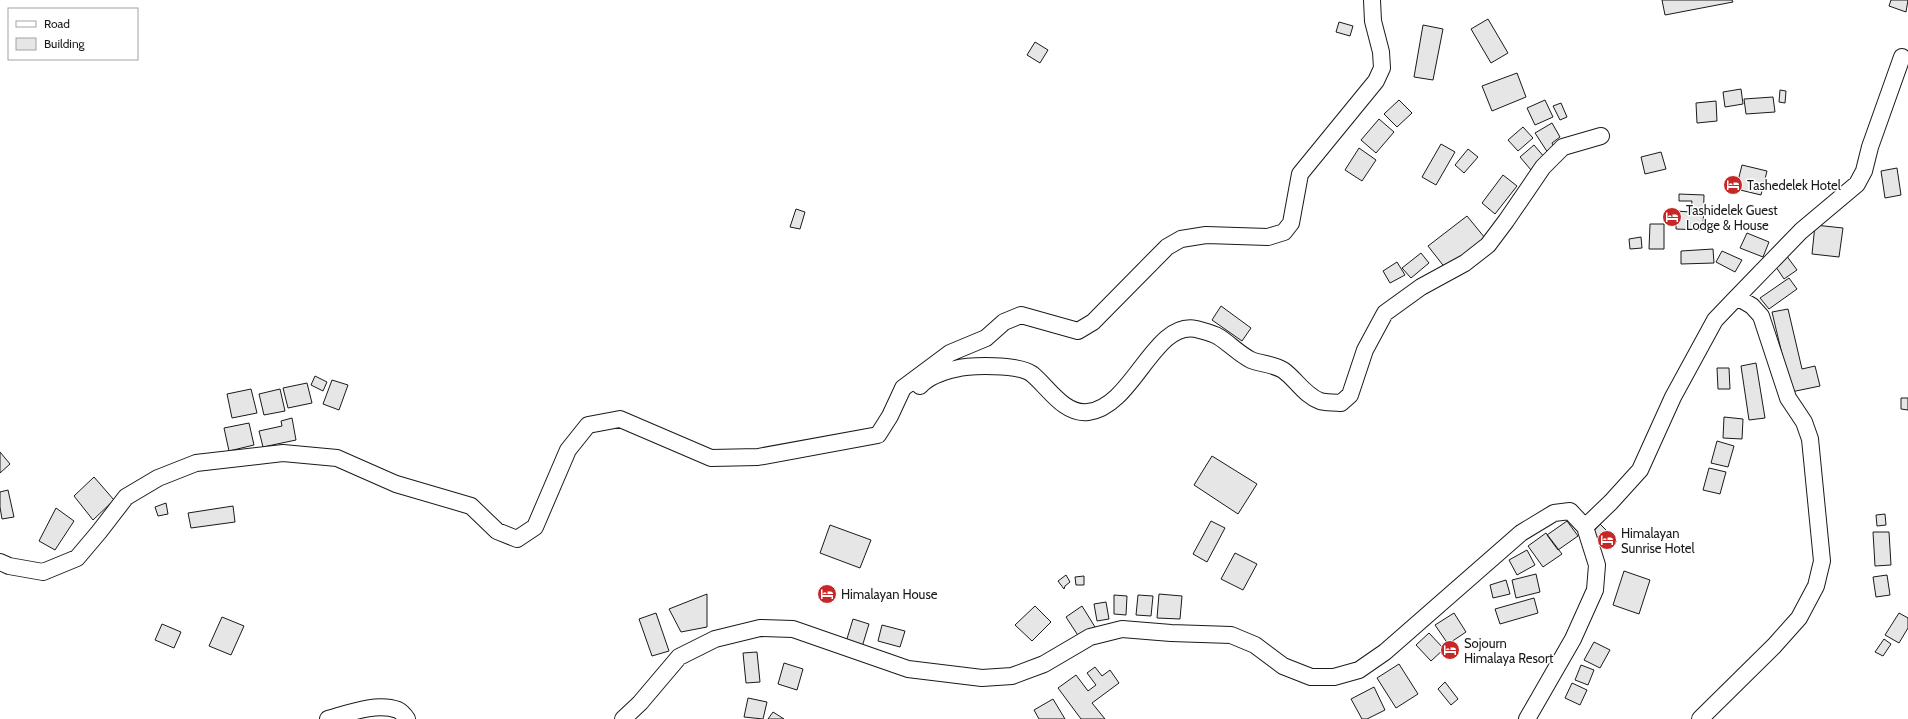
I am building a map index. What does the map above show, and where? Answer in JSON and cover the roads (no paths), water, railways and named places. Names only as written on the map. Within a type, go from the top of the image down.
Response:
[{"type":"street","points":[[0,562],[8,566],[43,572],[76,558],[99,532],[126,497],[158,478],[196,463],[283,453],[337,458],[396,484],[471,506],[497,531],[518,539],[535,527],[568,450],[588,424],[620,419],[711,458],[758,457],[878,435],[890,416],[903,388],[950,353],[986,338],[1004,322],[1021,316],[1078,331],[1093,322],[1167,247],[1181,239],[1206,235],[1268,237],[1284,232],[1291,223],[1300,174],[1376,81],[1382,68],[1381,52],[1373,21],[1372,0]]},
{"type":"street","points":[[1585,527],[1611,502],[1640,470],[1673,397],[1715,320],[1801,231],[1857,184],[1864,171],[1870,147],[1902,57]]},
{"type":"street","points":[[890,416],[926,380],[955,369],[1005,366],[1031,373],[1050,393],[1070,408],[1087,412],[1102,408],[1125,390],[1164,340],[1176,331],[1194,329],[1218,336],[1233,349],[1252,360],[1282,370],[1294,379],[1303,391],[1320,401],[1341,403],[1350,395],[1365,350],[1384,313],[1421,286],[1465,263],[1488,244],[1544,167],[1563,147],[1601,136]]},
{"type":"street","points":[[1700,719],[1774,646],[1799,618],[1816,586],[1822,561],[1810,439],[1804,422],[1788,398],[1761,316],[1752,306],[1737,297]]},
{"type":"street","points":[[623,719],[640,703],[678,658],[715,639],[760,628],[793,629],[908,669],[982,678],[1012,676],[1044,664],[1090,637],[1122,628],[1170,633],[1231,635],[1255,645],[1283,666],[1311,677],[1334,676],[1359,670],[1385,652],[1521,533],[1554,513],[1570,512],[1585,527],[1597,565],[1595,590],[1573,639],[1527,719]]},
{"type":"street","points":[[328,719],[353,712],[382,708],[400,711],[407,719]]},
{"type":"place","name":"Tashedelek Hotel","points":[[1733,185]]},
{"type":"place","name":"Tashidelek Guest Lodge & House","points":[[1672,217]]},
{"type":"place","name":"Himalayan Sunrise Hotel","points":[[1607,540]]},
{"type":"place","name":"Himalayan House","points":[[827,594]]},
{"type":"place","name":"Sojourn Himalaya Resort","points":[[1450,650]]}]
